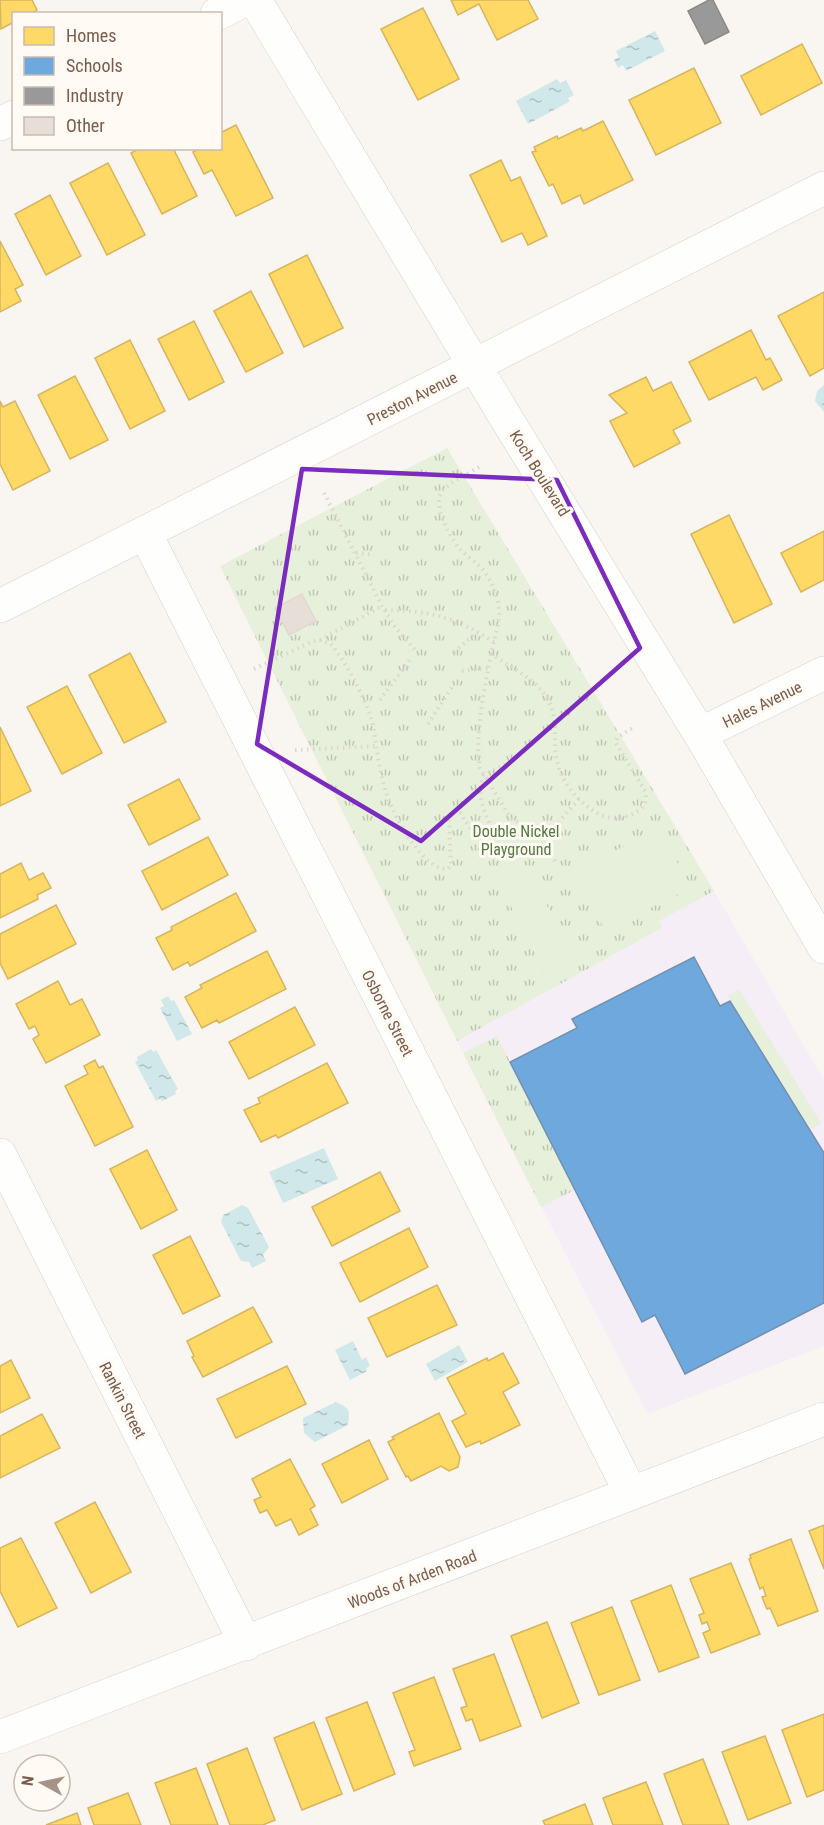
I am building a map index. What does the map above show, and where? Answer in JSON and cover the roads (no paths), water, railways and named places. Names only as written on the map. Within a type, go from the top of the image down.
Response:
[{"type":"street","points":[[221,12],[244,0]]},
{"type":"street","name":"Koch Boulevard","points":[[255,0],[700,734],[824,947]]},
{"type":"street","name":"Preston Avenue","points":[[0,606],[824,188]]},
{"type":"street","name":"Osborne Street","points":[[145,533],[631,1493]]},
{"type":"street","name":"Hales Avenue","points":[[700,734],[824,673]]},
{"type":"street","name":"Rankin Street","points":[[0,1155],[246,1644]]},
{"type":"street","name":"Woods of Arden Road","points":[[0,1737],[246,1644],[824,1419]]},
{"type":"water","points":[[655,31],[665,51],[626,71],[623,65],[618,68],[614,60],[619,57],[616,51]]},
{"type":"water","points":[[557,79],[560,83],[566,80],[574,95],[568,98],[569,102],[528,124],[516,101]]},
{"type":"water","points":[[824,385],[824,412],[815,401],[817,391]]},
{"type":"water","points":[[168,996],[171,1001],[174,1000],[192,1034],[177,1041],[160,1008],[164,1006],[161,1000]]},
{"type":"water","points":[[151,1049],[153,1052],[156,1050],[178,1089],[175,1091],[176,1094],[162,1101],[160,1099],[156,1101],[135,1062],[138,1060],[137,1057]]},
{"type":"water","points":[[324,1148],[338,1179],[283,1203],[269,1172]]},
{"type":"water","points":[[242,1205],[248,1208],[269,1247],[263,1255],[266,1261],[252,1268],[249,1262],[241,1261],[221,1222],[223,1215]]},
{"type":"water","points":[[353,1341],[362,1360],[366,1357],[370,1366],[366,1368],[367,1371],[350,1380],[335,1350]]},
{"type":"water","points":[[459,1345],[468,1362],[435,1381],[426,1364]]},
{"type":"water","points":[[336,1402],[348,1410],[348,1425],[315,1442],[304,1433],[303,1418]]},
{"type":"park label","name":"Double Nickel Playground","points":[[516,840]]}]
